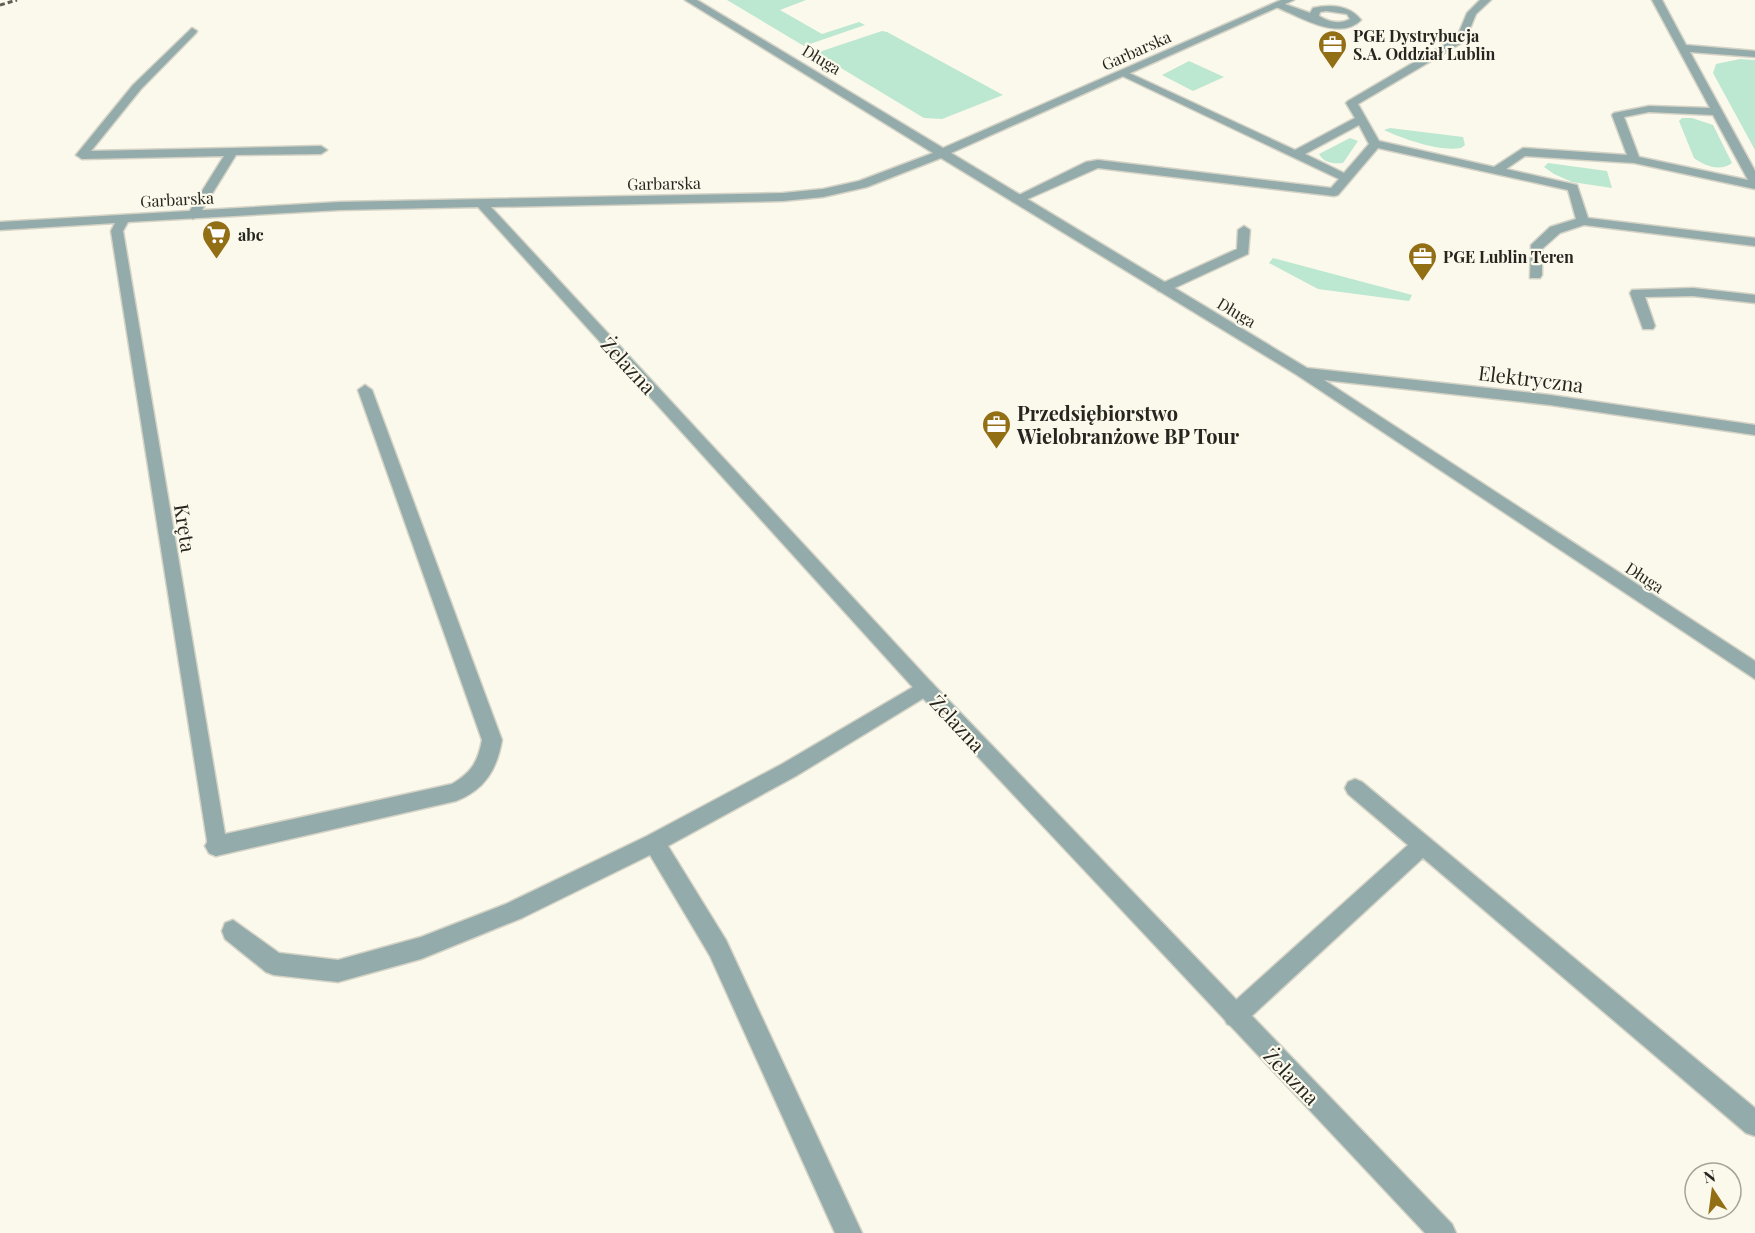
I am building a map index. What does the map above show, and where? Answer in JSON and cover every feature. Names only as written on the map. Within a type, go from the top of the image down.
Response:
[{"type":"street","name":"Długa","points":[[690,0],[1302,372],[1755,671]]},
{"type":"street","points":[[1486,0],[1472,13],[1461,39],[1352,103],[1359,120],[1375,144],[1573,188],[1583,221]]},
{"type":"street","points":[[1657,0],[1755,184]]},
{"type":"street","name":"Garbarska","points":[[0,226],[340,206],[783,197],[823,193],[863,184],[942,153],[1286,4]]},
{"type":"street","points":[[1286,4],[1316,15]]},
{"type":"street","points":[[192,31],[137,87],[82,155],[321,150]]},
{"type":"street","points":[[1684,48],[1755,54]]},
{"type":"street","points":[[1123,74],[1346,178]]},
{"type":"street","points":[[1634,159],[1618,115],[1649,109],[1716,112]]},
{"type":"street","points":[[1295,155],[1359,120]]},
{"type":"street","points":[[1017,199],[1090,165],[1334,192],[1375,144]]},
{"type":"street","points":[[193,215],[232,152]]},
{"type":"street","points":[[1496,171],[1523,152],[1634,159],[1755,184]]},
{"type":"street","name":"Żelazna","points":[[482,204],[925,688],[1234,1016],[1443,1233]]},
{"type":"street","name":"Kręta","points":[[123,219],[117,231],[216,846],[456,792],[479,778],[489,760],[492,740],[365,390]]},
{"type":"street","points":[[1535,275],[1536,248],[1555,230],[1583,221],[1755,242]]},
{"type":"street","points":[[1163,288],[1243,251],[1244,230]]},
{"type":"street","points":[[1648,326],[1637,293],[1693,292],[1755,299]]},
{"type":"street","name":"Elektryczna","points":[[1302,372],[1550,400],[1755,430]]},
{"type":"street","points":[[233,931],[274,964],[338,971],[421,948],[514,911],[654,843],[789,770],[925,688]]},
{"type":"street","points":[[1355,788],[1755,1124]]},
{"type":"street","points":[[654,843],[718,948],[849,1233]]},
{"type":"street","points":[[1234,1016],[1423,845]]},
{"type":"green space","points":[[727,0],[806,0],[780,10],[822,34],[859,22],[865,25],[804,46]]},
{"type":"green space","points":[[882,31],[1003,95],[942,119],[924,118],[816,53]]},
{"type":"green space","points":[[1740,59],[1755,60],[1755,150],[1713,73],[1716,64]]},
{"type":"green space","points":[[1189,61],[1224,77],[1193,91],[1162,75]]},
{"type":"green space","points":[[1682,118],[1692,118],[1713,125],[1732,163],[1723,167],[1713,167],[1694,158],[1679,121]]},
{"type":"green space","points":[[1390,128],[1463,137],[1465,145],[1453,149],[1433,146],[1411,141],[1384,130]]},
{"type":"green space","points":[[1350,138],[1358,141],[1343,163],[1329,162],[1319,154]]},
{"type":"green space","points":[[1548,163],[1607,171],[1612,188],[1572,182],[1544,167]]},
{"type":"green space","points":[[1273,258],[1412,295],[1409,301],[1318,289],[1269,263]]},
{"type":"railway","points":[[0,5],[17,0]]},
{"type":"place","name":"PGE Dystrybucja S.A. Oddział Lublin","points":[[1332,70]]},
{"type":"place","name":"abc","points":[[217,260]]},
{"type":"place","name":"PGE Lublin Teren","points":[[1422,282]]},
{"type":"place","name":"Przedsiębiorstwo Wielobranżowe BP Tour","points":[[996,450]]}]
